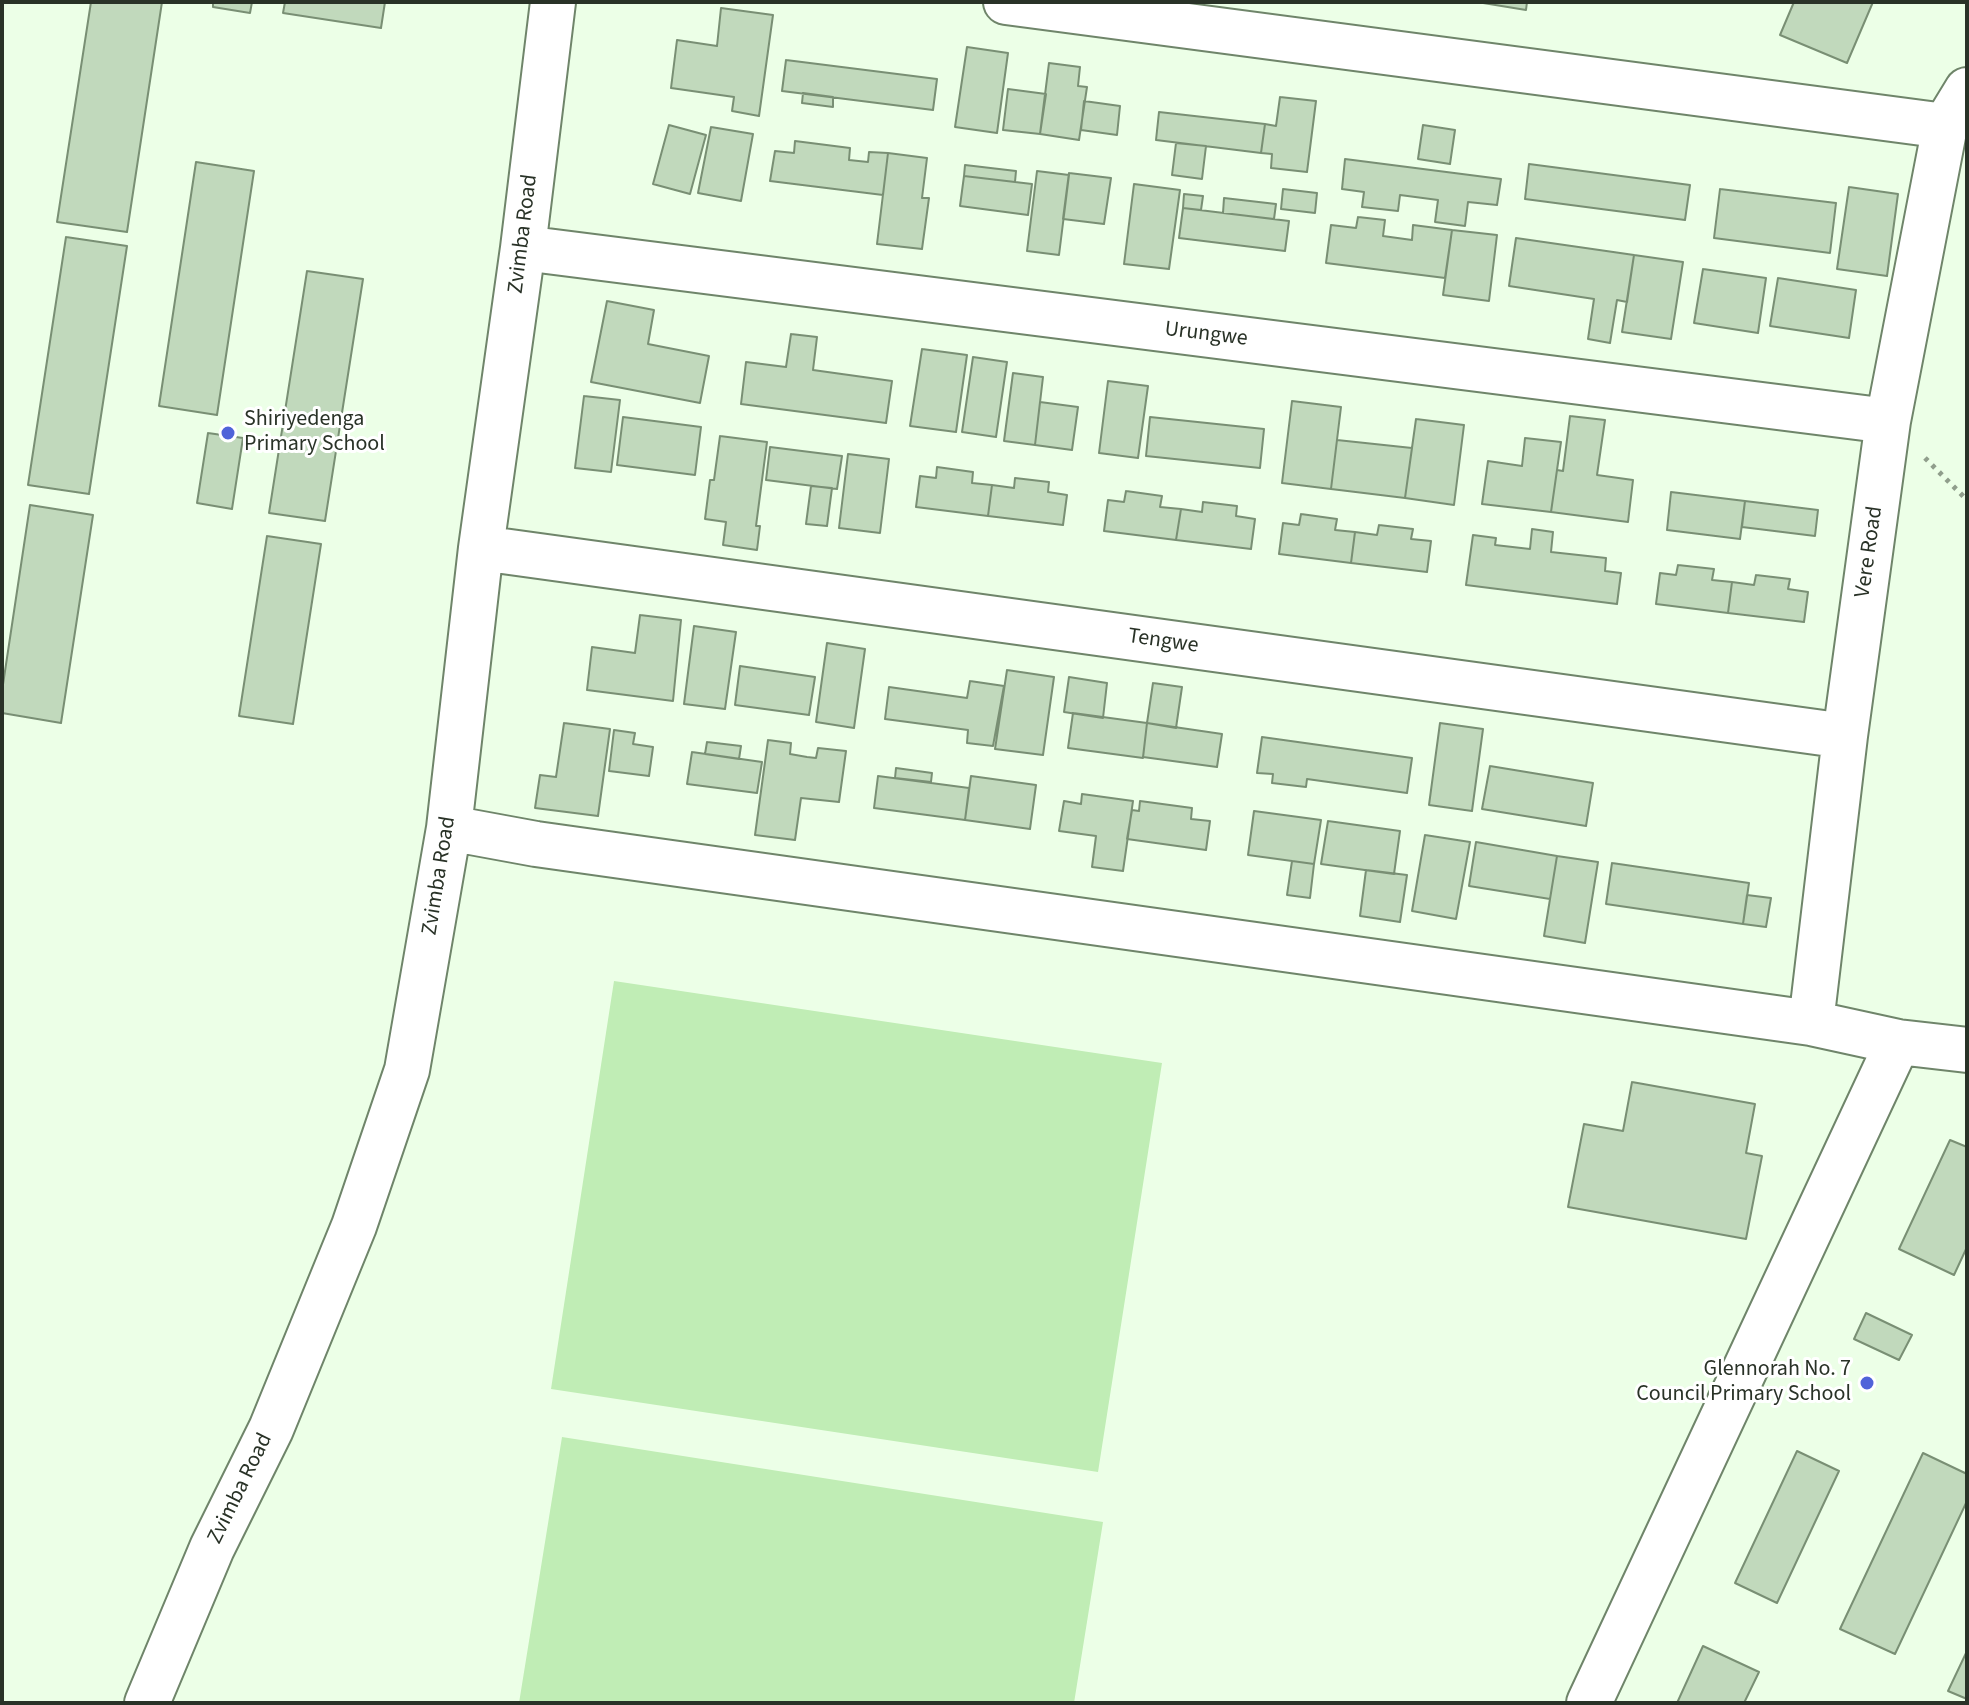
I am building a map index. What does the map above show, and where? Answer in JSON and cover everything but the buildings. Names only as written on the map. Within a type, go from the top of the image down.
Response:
[{"type":"street","name":"Zvimba Road","points":[[147,1703],[212,1548],[271,1429],[354,1226],[407,1070],[449,828],[481,548],[523,248],[553,2]]},
{"type":"street","points":[[1006,2],[1956,108]]},
{"type":"street","name":"Vere Road","points":[[1811,1023],[1845,736],[1888,421],[1956,108]]},
{"type":"street","name":"Urungwe","points":[[523,248],[1888,421]]},
{"type":"street","name":"Tengwe","points":[[481,548],[1845,736]]},
{"type":"street","points":[[449,828],[536,844],[1811,1023],[1898,1042],[1967,1050]]},
{"type":"street","points":[[1589,1703],[1898,1042]]},
{"type":"green space","points":[[614,981],[1162,1063],[1098,1472],[551,1389]]},
{"type":"green space","points":[[562,1437],[1103,1522],[1074,1703],[519,1703]]},
{"type":"place","name":"Shiriyedenga Primary School","points":[[228,433]]},
{"type":"place","name":"Glennorah No. 7 Council Primary School","points":[[1867,1383]]}]
